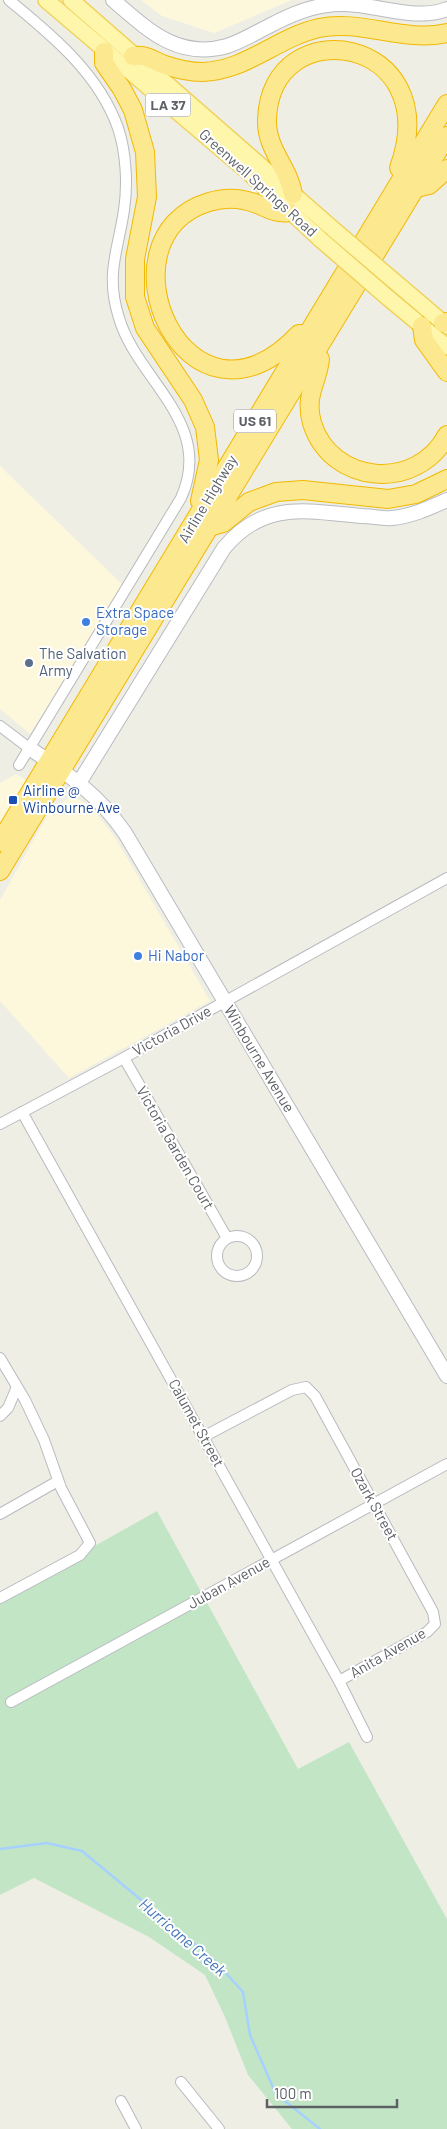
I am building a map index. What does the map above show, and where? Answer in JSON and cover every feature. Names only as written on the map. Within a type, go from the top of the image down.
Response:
[{"type":"highway","points":[[133,56],[144,54],[164,65],[185,70],[213,71],[238,64],[302,33],[326,27],[349,27],[420,36],[447,33]]},
{"type":"highway","points":[[294,194],[291,180],[275,155],[269,140],[267,121],[269,103],[277,84],[296,63],[314,54],[333,50],[354,51],[377,60],[392,72],[403,88],[412,118],[409,139],[398,170],[408,184],[429,185],[447,169]]},
{"type":"highway","points":[[104,52],[104,63],[122,88],[133,110],[145,152],[147,197],[135,259],[135,297],[144,328],[192,400],[205,427],[209,460],[206,478],[199,498],[202,509]]},
{"type":"highway","name":"Airline Highway","points":[[0,842],[55,765],[210,527],[318,350],[408,184],[447,104]]},
{"type":"highway","name":"Airline Highway","points":[[0,871],[55,765],[202,509],[308,334],[408,184],[447,136]]},
{"type":"highway","points":[[289,212],[277,214],[258,204],[235,199],[215,200],[191,210],[178,221],[163,244],[155,275],[156,295],[164,321],[178,342],[199,359],[217,366],[243,368],[263,363],[280,352],[299,334],[308,334]]},
{"type":"highway","points":[[422,326],[424,340],[447,372]]},
{"type":"highway","points":[[318,350],[320,361],[312,383],[310,402],[312,421],[324,445],[348,467],[370,474],[401,472],[417,466],[430,457],[447,435]]},
{"type":"highway","points":[[210,527],[223,523],[249,502],[276,492],[303,490],[388,499],[416,494],[447,479]]},
{"type":"main road","name":"Greenwell Springs Road","points":[[46,0],[104,52],[247,171],[289,212],[447,347]]},
{"type":"main road","name":"Greenwell Springs Road","points":[[71,0],[333,229],[446,323]]},
{"type":"street","name":"Airline Highway","points":[[9,0],[58,43],[89,76],[107,104],[118,129],[126,165],[124,210],[112,276],[119,318],[132,346],[179,416],[190,460],[187,486],[181,498],[19,765]]},
{"type":"street","points":[[113,0],[149,32],[177,46],[203,51],[229,46],[300,10],[340,4],[411,12],[441,12],[447,9]]},
{"type":"street","points":[[79,783],[224,548],[238,531],[256,520],[303,510],[392,518],[422,512],[447,500]]},
{"type":"street","points":[[0,726],[29,748]]},
{"type":"street","name":"Winbourne Avenue","points":[[29,748],[79,783],[108,808],[122,828],[447,1376]]},
{"type":"street","name":"Victoria Drive","points":[[0,1124],[124,1058],[447,878]]},
{"type":"street","name":"Victoria Garden Court","points":[[124,1058],[227,1238]]},
{"type":"street","name":"Calumet Street","points":[[22,1112],[339,1681],[367,1737]]},
{"type":"street","points":[[0,1358],[44,1440],[58,1481],[90,1543],[80,1555],[0,1598]]},
{"type":"street","points":[[0,1416],[8,1408],[17,1387]]},
{"type":"street","name":"Ozark Street","points":[[204,1437],[292,1390],[306,1388],[315,1396],[374,1502],[433,1612],[435,1624]]},
{"type":"street","name":"Juban Avenue","points":[[11,1702],[374,1502],[447,1464]]},
{"type":"street","points":[[0,1514],[58,1481]]},
{"type":"street","name":"Anita Avenue","points":[[339,1681],[427,1632],[435,1624]]},
{"type":"street","points":[[181,2082],[219,2129]]},
{"type":"street","points":[[121,2101],[136,2129]]},
{"type":"shaded area","points":[[141,0],[292,0],[214,33],[162,16]]},
{"type":"shaded area","points":[[0,466],[123,585],[30,734],[0,709]]},
{"type":"shaded area","points":[[16,774],[26,780],[0,824],[0,783]]},
{"type":"shaded area","points":[[74,796],[94,810],[116,839],[210,1001],[69,1078],[0,1001],[0,900],[52,807]]},
{"type":"green space","points":[[157,1511],[298,1769],[349,1742],[447,1919],[447,2129],[292,2129],[248,2075],[225,2017],[205,1975],[149,1937],[34,1878],[0,1895],[0,1599]]},
{"type":"waterway","name":"Hurricane Creek","points":[[0,1849],[47,1843],[82,1851],[215,1961],[243,1992],[250,2035],[276,2094],[320,2129]]},
{"type":"place","name":"Extra Space Storage","points":[[86,622]]},
{"type":"place","name":"The Salvation Army","points":[[29,663]]},
{"type":"place","name":"Airline @ Winbourne Ave","points":[[13,800]]},
{"type":"place","name":"Hi Nabor","points":[[138,956]]}]
